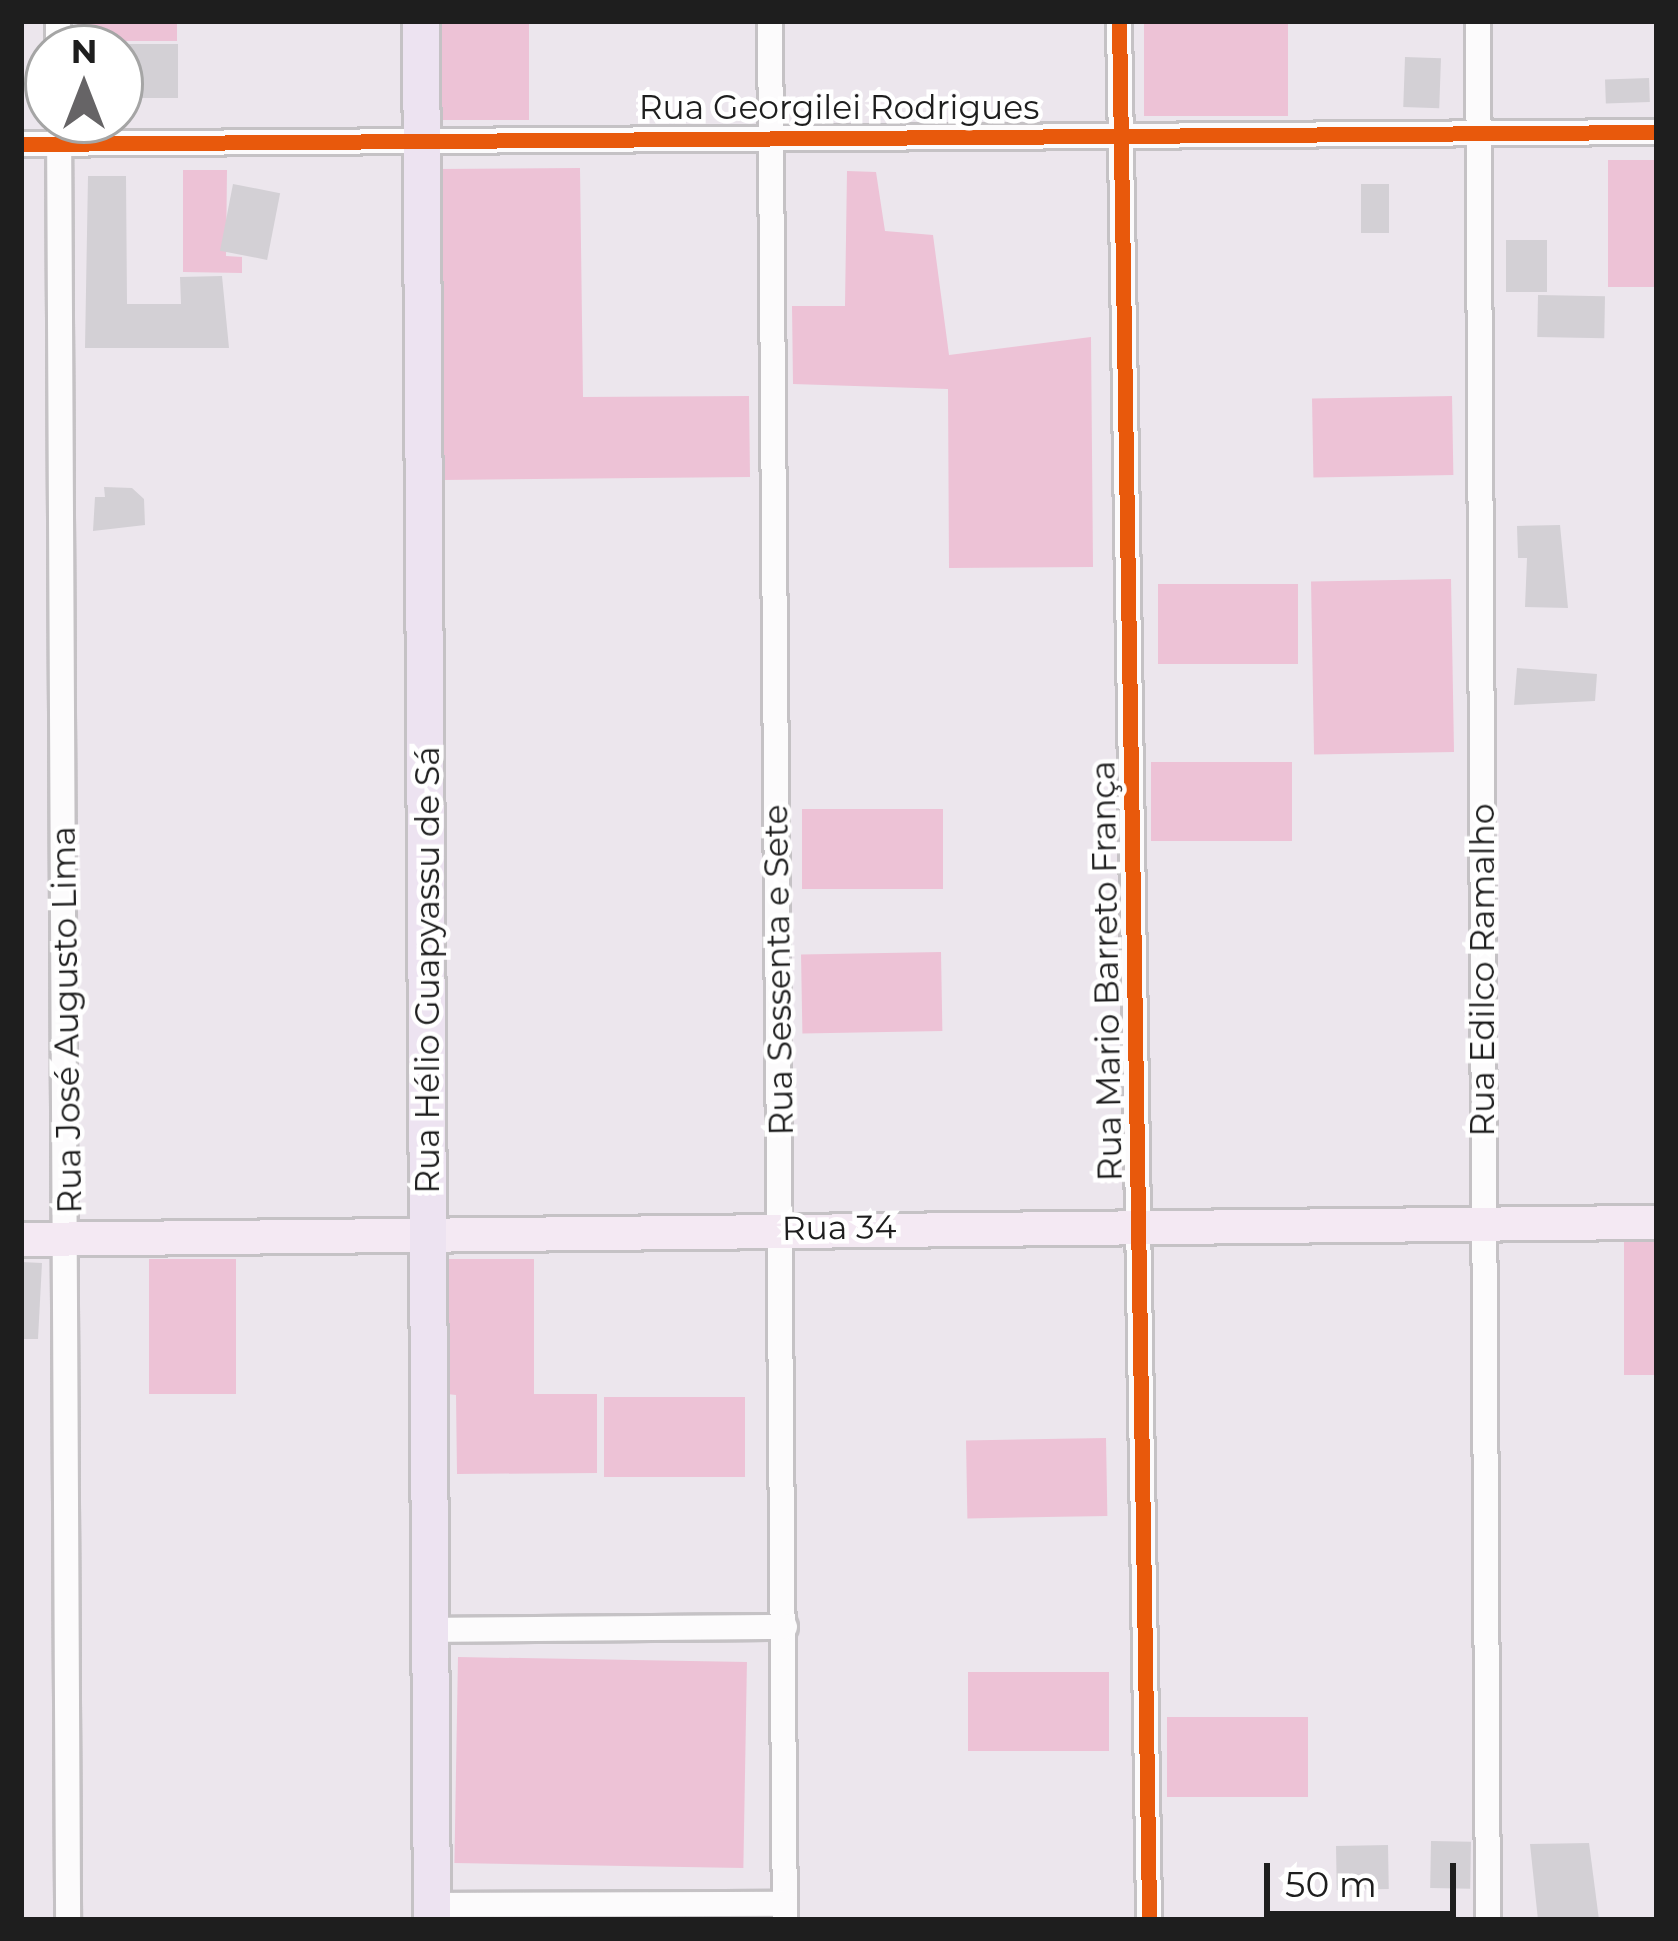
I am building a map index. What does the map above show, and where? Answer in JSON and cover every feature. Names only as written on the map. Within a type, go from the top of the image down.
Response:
[{"type":"main road","name":"Rua Hélio Guapyassu de Sá","points":[[422,21],[432,1912]]},
{"type":"street","name":"Rua Sessenta e Sete","points":[[770,21],[785,1912]]},
{"type":"street","name":"Rua Mario Barreto França","points":[[1119,21],[1142,1222],[1149,1920]]},
{"type":"street","name":"Rua Edilco Ramalho","points":[[1478,21],[1488,1920]]},
{"type":"street","name":"Rua Georgilei Rodrigues","points":[[144,134],[423,141],[1657,132]]},
{"type":"street","name":"Rua José Augusto Lima","points":[[59,144],[68,1920]]},
{"type":"street","name":"Rua 34","points":[[21,1239],[430,1239],[1142,1222],[1657,1222]]},
{"type":"street","points":[[432,1630],[785,1627]]},
{"type":"street","points":[[432,1912],[785,1912]]},
{"type":"shaded area","points":[[177,21],[177,41],[144,41],[144,24],[77,24]]},
{"type":"shaded area","points":[[440,21],[529,21],[529,120],[440,120]]},
{"type":"shaded area","points":[[1144,21],[1288,21],[1288,116],[1144,116]]},
{"type":"shaded area","points":[[1608,160],[1657,160],[1657,287],[1608,287]]},
{"type":"shaded area","points":[[580,168],[583,397],[749,396],[750,477],[442,480],[438,169]]},
{"type":"shaded area","points":[[183,170],[227,170],[226,256],[242,257],[242,273],[183,272]]},
{"type":"shaded area","points":[[847,171],[876,172],[885,231],[933,235],[949,355],[1091,337],[1093,567],[949,568],[948,389],[793,384],[792,306],[845,306]]},
{"type":"shaded area","points":[[1452,396],[1453,475],[1313,477],[1312,398]]},
{"type":"shaded area","points":[[1451,579],[1454,752],[1314,754],[1311,581]]},
{"type":"shaded area","points":[[1158,584],[1298,584],[1298,664],[1158,664]]},
{"type":"shaded area","points":[[1151,762],[1292,762],[1292,841],[1151,841]]},
{"type":"shaded area","points":[[802,809],[943,809],[943,889],[802,889]]},
{"type":"shaded area","points":[[941,952],[942,1031],[802,1033],[801,954]]},
{"type":"shaded area","points":[[1624,1239],[1657,1239],[1657,1375],[1624,1375]]},
{"type":"shaded area","points":[[149,1259],[236,1259],[236,1394],[149,1394]]},
{"type":"shaded area","points":[[447,1259],[534,1259],[534,1394],[597,1394],[597,1473],[457,1474],[456,1395],[447,1394]]},
{"type":"shaded area","points":[[604,1397],[745,1397],[745,1477],[604,1477]]},
{"type":"shaded area","points":[[1106,1438],[1107,1516],[967,1518],[966,1440]]},
{"type":"shaded area","points":[[458,1657],[747,1662],[743,1868],[454,1863]]},
{"type":"shaded area","points":[[968,1672],[1109,1672],[1109,1751],[968,1751]]},
{"type":"shaded area","points":[[1167,1717],[1308,1717],[1308,1797],[1167,1797]]},
{"type":"building","points":[[144,44],[178,44],[178,98],[144,98]]},
{"type":"building","points":[[1405,57],[1441,58],[1439,108],[1403,107]]},
{"type":"building","points":[[1649,78],[1650,102],[1606,104],[1605,80]]},
{"type":"building","points":[[88,176],[126,176],[127,304],[181,304],[180,277],[222,276],[229,348],[85,348]]},
{"type":"building","points":[[233,184],[280,193],[267,260],[220,251]]},
{"type":"building","points":[[1361,184],[1389,184],[1389,233],[1361,233]]},
{"type":"building","points":[[1506,240],[1547,240],[1547,292],[1506,292]]},
{"type":"building","points":[[1538,295],[1605,296],[1604,338],[1537,337]]},
{"type":"building","points":[[104,487],[132,488],[144,499],[145,525],[93,531],[95,497],[105,497]]},
{"type":"building","points":[[1560,525],[1568,608],[1525,607],[1527,558],[1518,558],[1517,526]]},
{"type":"building","points":[[1517,668],[1597,674],[1595,701],[1514,705]]},
{"type":"building","points":[[21,1262],[42,1263],[38,1339],[21,1339]]},
{"type":"building","points":[[1431,1841],[1471,1842],[1470,1889],[1430,1888]]},
{"type":"building","points":[[1589,1843],[1599,1920],[1538,1920],[1530,1844]]},
{"type":"building","points":[[1388,1845],[1389,1889],[1337,1890],[1336,1846]]},
{"type":"cycle path","points":[[1119,21],[1149,1920]]},
{"type":"cycle path","points":[[21,144],[1657,132]]}]
